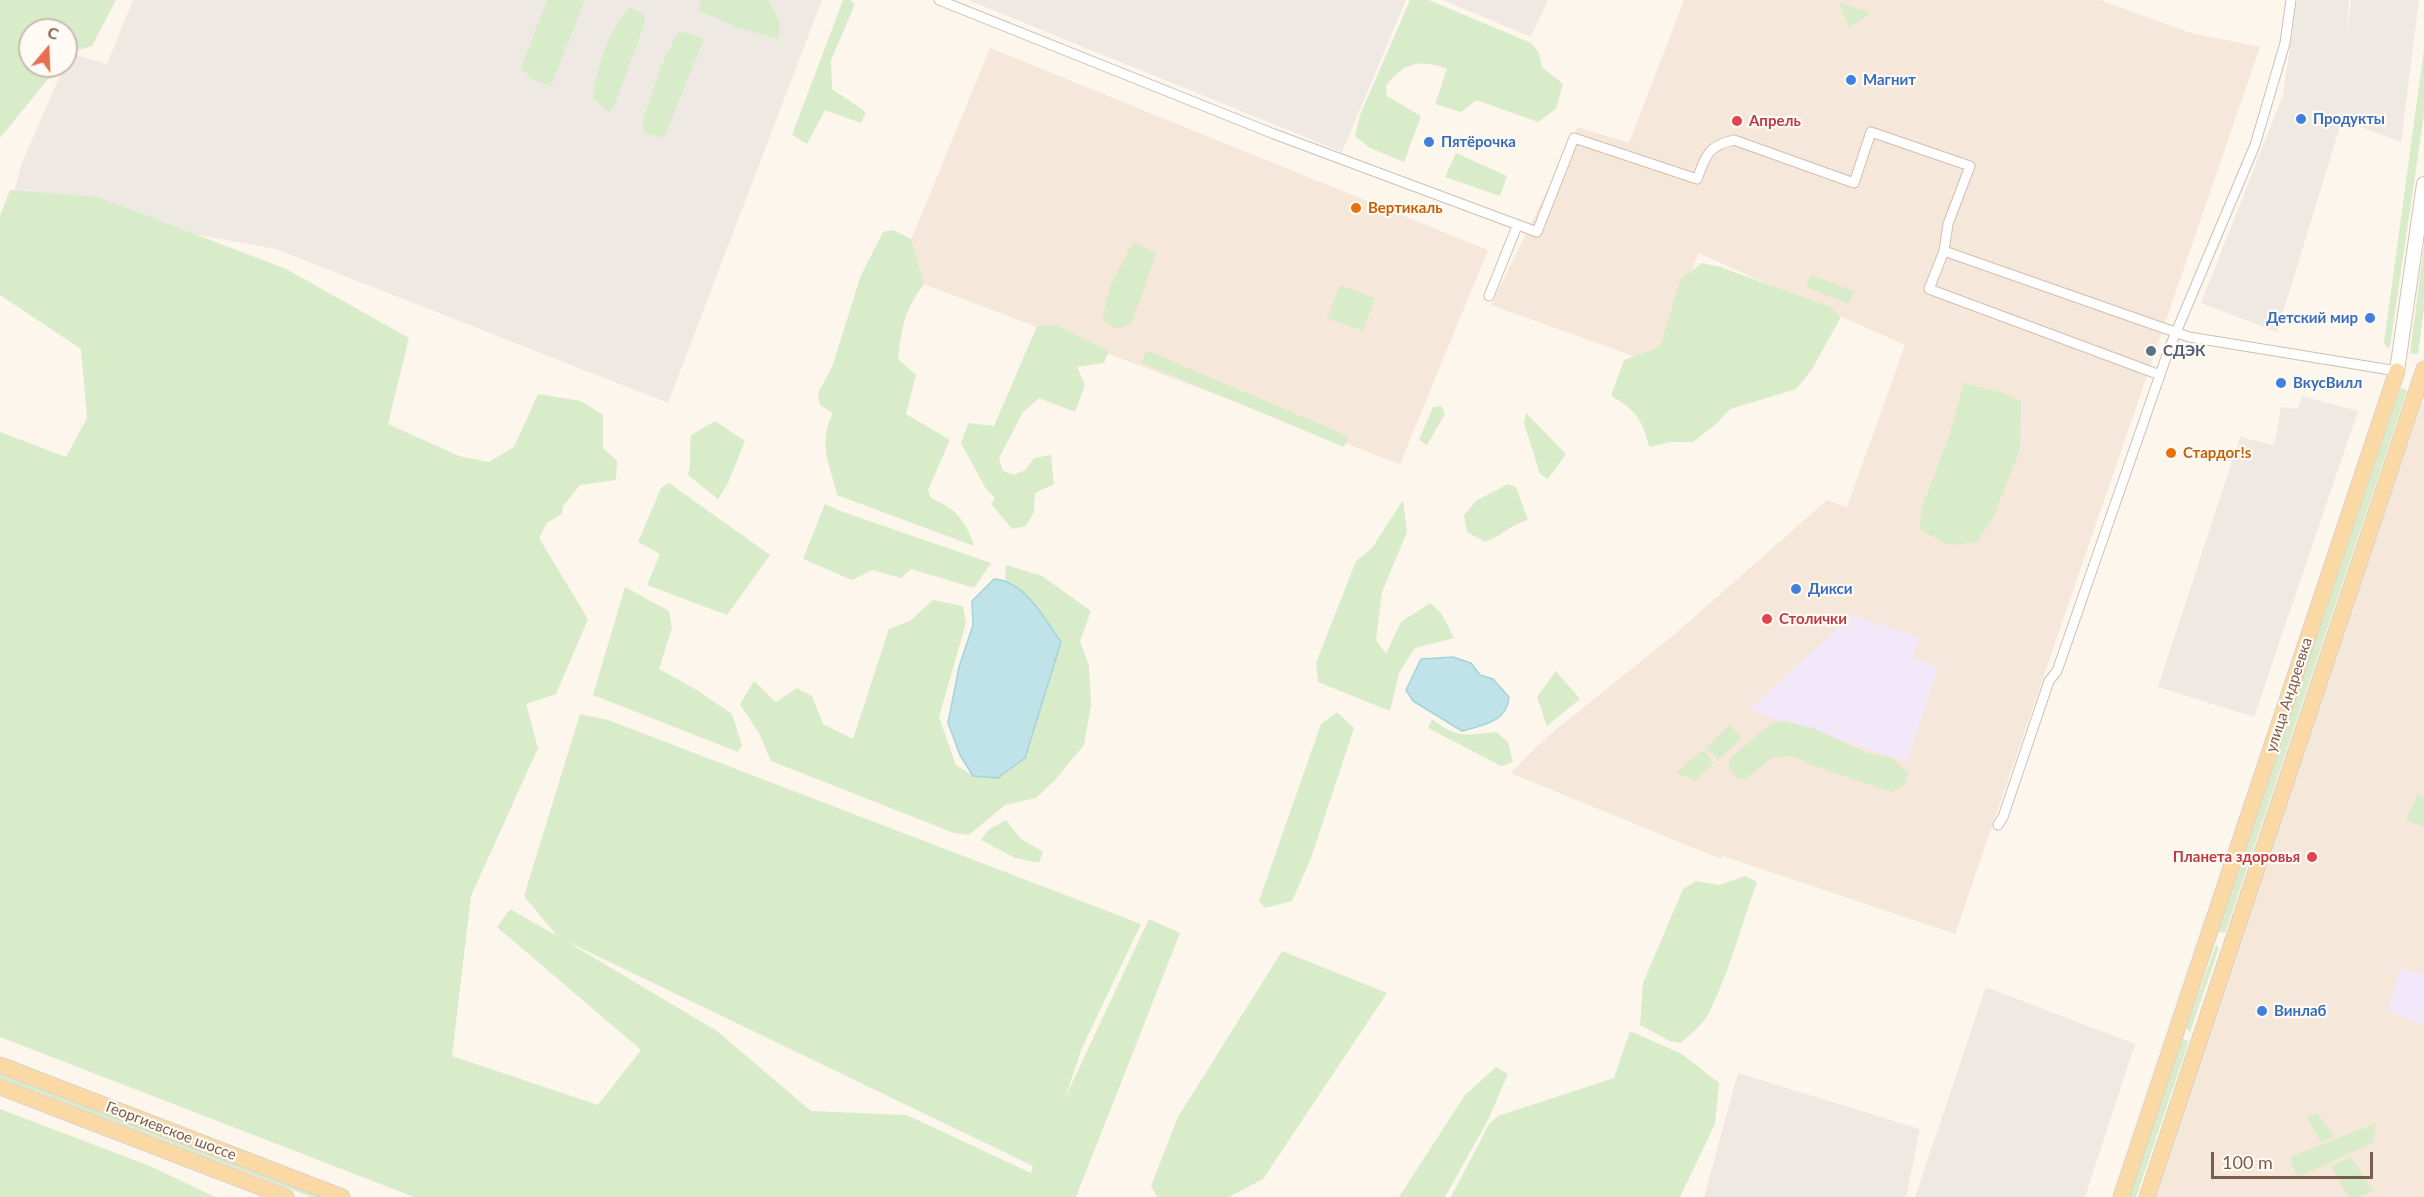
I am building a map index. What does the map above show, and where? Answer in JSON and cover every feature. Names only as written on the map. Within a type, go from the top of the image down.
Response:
[{"type":"main road","name":"улица Андреевка","points":[[2121,1197],[2397,371],[2424,184]]},
{"type":"main road","points":[[2397,371],[2423,371]]},
{"type":"main road","name":"улица Андреевка","points":[[2147,1197],[2423,371]]},
{"type":"main road","points":[[2208,939],[2216,938],[2230,946]]},
{"type":"main road","points":[[2178,1029],[2191,1037],[2200,1035]]},
{"type":"main road","name":"Георгиевское шоссе","points":[[0,1065],[342,1197]]},
{"type":"main road","name":"Георгиевское шоссе","points":[[0,1087],[286,1197]]},
{"type":"street","points":[[939,0],[1275,134],[1537,232],[1570,142],[1574,138],[1697,179],[1707,152],[1720,143],[1734,140],[1854,183],[1871,132],[1970,166],[1948,224],[1944,250],[1929,290],[2160,375]]},
{"type":"street","points":[[1998,825],[2049,681],[2057,671],[2066,649],[2160,375],[2255,145],[2285,43],[2291,0]]},
{"type":"street","points":[[1489,296],[1517,226]]},
{"type":"street","points":[[1944,250],[2178,333],[2397,371]]},
{"type":"shaded area","points":[[133,0],[822,0],[668,403],[276,249],[12,201],[21,165],[59,78],[78,78],[78,56],[107,64]]},
{"type":"shaded area","points":[[968,0],[1406,0],[1342,152]]},
{"type":"shaded area","points":[[1443,0],[1548,0],[1531,37]]},
{"type":"shaded area","points":[[1684,0],[2100,0],[2191,33],[2260,47],[1955,934],[1723,856],[1721,859],[1510,773],[1548,736],[1676,633],[1827,500],[1847,507],[1905,345],[1698,253],[1658,365],[1491,305],[1578,127],[1629,143]]},
{"type":"shaded area","points":[[2297,0],[2349,0],[2347,37],[2351,0],[2419,0],[2401,142],[2342,120],[2277,332],[2201,303],[2283,95]]},
{"type":"shaded area","points":[[990,48],[1488,250],[1400,464],[897,274]]},
{"type":"shaded area","points":[[2302,396],[2358,411],[2254,717],[2158,687],[2240,437],[2274,445],[2281,407],[2297,409]]},
{"type":"shaded area","points":[[2424,402],[2424,1197],[2150,1197],[2422,404]]},
{"type":"shaded area","points":[[1852,615],[1919,637],[1913,658],[1938,667],[1907,762],[1749,710]]},
{"type":"shaded area","points":[[2400,968],[2424,975],[2424,1025],[2387,1011]]},
{"type":"shaded area","points":[[1986,987],[2135,1044],[2085,1197],[1915,1197]]},
{"type":"shaded area","points":[[1738,1073],[1920,1129],[1906,1197],[1704,1197]]},
{"type":"green space","points":[[0,0],[116,0],[92,46],[78,50],[78,18],[18,18],[18,78],[49,78],[0,138]]},
{"type":"green space","points":[[547,0],[585,0],[551,86],[533,80],[521,68]]},
{"type":"green space","points":[[701,0],[769,0],[780,22],[779,40],[736,27],[698,10]]},
{"type":"green space","points":[[843,0],[850,0],[855,4],[831,60],[832,89],[866,112],[861,123],[825,110],[807,144],[792,135]]},
{"type":"green space","points":[[1410,0],[1429,0],[1531,43],[1539,53],[1542,67],[1563,84],[1556,109],[1538,122],[1476,100],[1461,112],[1435,104],[1447,69],[1429,64],[1413,65],[1399,72],[1386,86],[1387,96],[1421,116],[1404,162],[1370,148],[1355,136],[1360,115]]},
{"type":"green space","points":[[1839,2],[1871,13],[1849,28]]},
{"type":"green space","points":[[630,7],[644,14],[645,23],[615,104],[609,112],[593,98],[594,87],[610,37]]},
{"type":"green space","points":[[679,30],[704,39],[664,138],[644,132],[642,123],[661,66]]},
{"type":"green space","points":[[2424,49],[2424,115],[2390,346],[2387,348],[2384,343]]},
{"type":"green space","points":[[1456,153],[1507,176],[1500,196],[1445,177]]},
{"type":"green space","points":[[10,190],[98,197],[286,269],[409,338],[388,424],[459,456],[489,462],[514,447],[538,394],[581,401],[603,415],[603,448],[617,461],[616,480],[580,485],[563,506],[562,514],[547,523],[539,538],[588,619],[556,694],[526,704],[538,748],[471,896],[452,1056],[598,1105],[641,1050],[497,927],[510,909],[557,936],[524,896],[580,714],[608,720],[1141,924],[1082,1048],[1065,1098],[1149,919],[1180,933],[1076,1197],[414,1197],[0,1037],[0,432],[66,457],[87,418],[81,349],[0,295],[0,216]],"holes":[[[564,940],[1033,1166],[1031,1173],[907,1115],[811,1111],[717,1031]]]},
{"type":"green space","points":[[893,230],[911,239],[924,284],[908,311],[899,347],[898,359],[916,375],[906,414],[950,440],[928,490],[931,498],[953,511],[963,522],[974,546],[837,495],[828,463],[826,434],[833,413],[820,405],[818,393],[832,367],[861,275],[883,232]]},
{"type":"green space","points":[[1133,242],[1156,253],[1132,323],[1117,329],[1102,319],[1110,287]]},
{"type":"green space","points":[[2424,245],[2424,308],[2418,354],[2410,353]]},
{"type":"green space","points":[[1702,263],[1720,267],[1830,307],[1841,317],[1811,371],[1796,389],[1730,409],[1716,424],[1693,442],[1670,442],[1649,447],[1644,429],[1637,416],[1611,396],[1624,360],[1660,347],[1680,280]]},
{"type":"green space","points":[[1811,275],[1854,291],[1849,304],[1806,287]]},
{"type":"green space","points":[[1340,285],[1375,298],[1363,331],[1327,318]]},
{"type":"green space","points":[[1057,325],[1109,351],[1104,363],[1077,367],[1085,385],[1075,412],[1039,398],[1023,412],[999,458],[1003,471],[1014,475],[1025,470],[1034,458],[1051,455],[1054,484],[1035,493],[1034,512],[1026,526],[1012,529],[991,504],[995,498],[986,489],[961,443],[968,423],[994,426],[1037,326]]},
{"type":"green space","points":[[1146,350],[1348,436],[1344,447],[1142,363]]},
{"type":"green space","points":[[1964,383],[2003,393],[2021,401],[2020,449],[1994,516],[1977,542],[1949,545],[1919,529],[1922,507],[1948,439]]},
{"type":"green space","points":[[2400,389],[2407,391],[2225,933],[2218,932]]},
{"type":"green space","points":[[1441,406],[1445,414],[1427,445],[1419,440],[1433,407]]},
{"type":"green space","points":[[1526,413],[1566,454],[1548,479],[1540,474],[1524,423]]},
{"type":"green space","points":[[715,421],[745,441],[728,483],[718,499],[688,475],[691,435]]},
{"type":"green space","points":[[669,483],[770,555],[727,615],[647,585],[660,554],[638,542],[661,488]]},
{"type":"green space","points":[[1508,484],[1516,487],[1528,520],[1516,524],[1485,542],[1467,532],[1464,515],[1476,501]]},
{"type":"green space","points":[[1403,500],[1407,532],[1382,592],[1376,640],[1386,654],[1401,622],[1430,603],[1441,613],[1454,638],[1415,648],[1399,673],[1390,711],[1318,682],[1316,663],[1356,561],[1372,548]]},
{"type":"green space","points":[[825,504],[991,563],[974,588],[911,569],[901,578],[872,570],[852,580],[803,559]]},
{"type":"green space","points":[[1006,565],[1042,576],[1091,611],[1080,641],[1089,666],[1091,705],[1084,745],[1056,779],[1036,798],[1005,805],[969,835],[954,833],[771,761],[760,735],[740,704],[754,681],[776,702],[797,688],[812,696],[823,724],[853,739],[889,629],[910,621],[933,600],[963,606],[966,623],[939,717],[956,765],[973,776],[1027,596],[1005,580]]},
{"type":"green space","points":[[625,587],[669,611],[672,628],[659,669],[697,690],[732,714],[742,746],[738,752],[593,695]]},
{"type":"green space","points":[[1556,671],[1580,699],[1547,726],[1537,697]]},
{"type":"green space","points":[[1337,712],[1354,728],[1311,858],[1292,901],[1265,908],[1259,901],[1321,724]]},
{"type":"green space","points":[[1432,719],[1455,733],[1496,732],[1508,742],[1513,762],[1501,766],[1428,728]]},
{"type":"green space","points":[[1785,721],[1815,729],[1867,753],[1890,757],[1908,773],[1904,785],[1891,792],[1819,768],[1792,756],[1771,758],[1746,779],[1737,779],[1729,770],[1729,759],[1771,723]]},
{"type":"green space","points":[[1730,725],[1742,738],[1718,760],[1706,747]]},
{"type":"green space","points":[[1702,750],[1714,763],[1695,781],[1676,773]]},
{"type":"green space","points":[[2417,794],[2424,797],[2424,827],[2406,820]]},
{"type":"green space","points":[[1006,820],[1021,839],[1043,852],[1039,863],[1015,858],[981,840],[988,830]]},
{"type":"green space","points":[[1745,876],[1757,882],[1723,981],[1706,1017],[1681,1043],[1670,1041],[1640,1025],[1643,983],[1683,889],[1696,881],[1719,885]]},
{"type":"green space","points":[[2216,945],[2219,948],[2190,1032],[2186,1028]]},
{"type":"green space","points":[[1282,951],[1387,993],[1263,1179],[1229,1197],[1157,1197],[1151,1186],[1178,1117]]},
{"type":"green space","points":[[1630,1031],[1682,1054],[1719,1083],[1715,1124],[1680,1197],[1451,1197],[1489,1124],[1498,1116],[1614,1078]]},
{"type":"green space","points":[[2182,1039],[2189,1041],[2136,1197],[2129,1197]]},
{"type":"green space","points":[[1496,1067],[1508,1074],[1488,1120],[1445,1197],[1399,1197],[1465,1095]]},
{"type":"green space","points":[[0,1072],[324,1197],[311,1197],[0,1078]]},
{"type":"green space","points":[[0,1109],[150,1166],[215,1197],[0,1197]]},
{"type":"green space","points":[[2317,1113],[2334,1136],[2321,1142],[2307,1117]]},
{"type":"green space","points":[[2376,1123],[2374,1142],[2297,1178],[2290,1157]]},
{"type":"green space","points":[[2351,1157],[2373,1191],[2359,1197],[2349,1197],[2331,1166]]},
{"type":"water","points":[[994,579],[1005,581],[1024,593],[1041,612],[1061,642],[1025,758],[998,778],[973,776],[960,755],[948,723],[959,667],[973,625],[972,601]]},
{"type":"water","points":[[1453,657],[1471,663],[1480,675],[1493,679],[1509,697],[1504,712],[1499,717],[1486,724],[1462,731],[1413,701],[1406,690],[1421,659]]},
{"type":"place","name":"Магнит","points":[[1851,80]]},
{"type":"place","name":"Продукты","points":[[2301,119]]},
{"type":"place","name":"Апрель","points":[[1737,121]]},
{"type":"place","name":"Пятёрочка","points":[[1429,142]]},
{"type":"place","name":"Вертикаль","points":[[1356,208]]},
{"type":"place","name":"Детский мир","points":[[2370,318]]},
{"type":"place","name":"СДЭК","points":[[2151,351]]},
{"type":"place","name":"ВкусВилл","points":[[2281,383]]},
{"type":"place","name":"Стардог!s","points":[[2171,453]]},
{"type":"place","name":"Дикси","points":[[1796,589]]},
{"type":"place","name":"Столички","points":[[1767,619]]},
{"type":"place","name":"Планета здоровья","points":[[2312,857]]},
{"type":"place","name":"Винлаб","points":[[2262,1011]]}]
